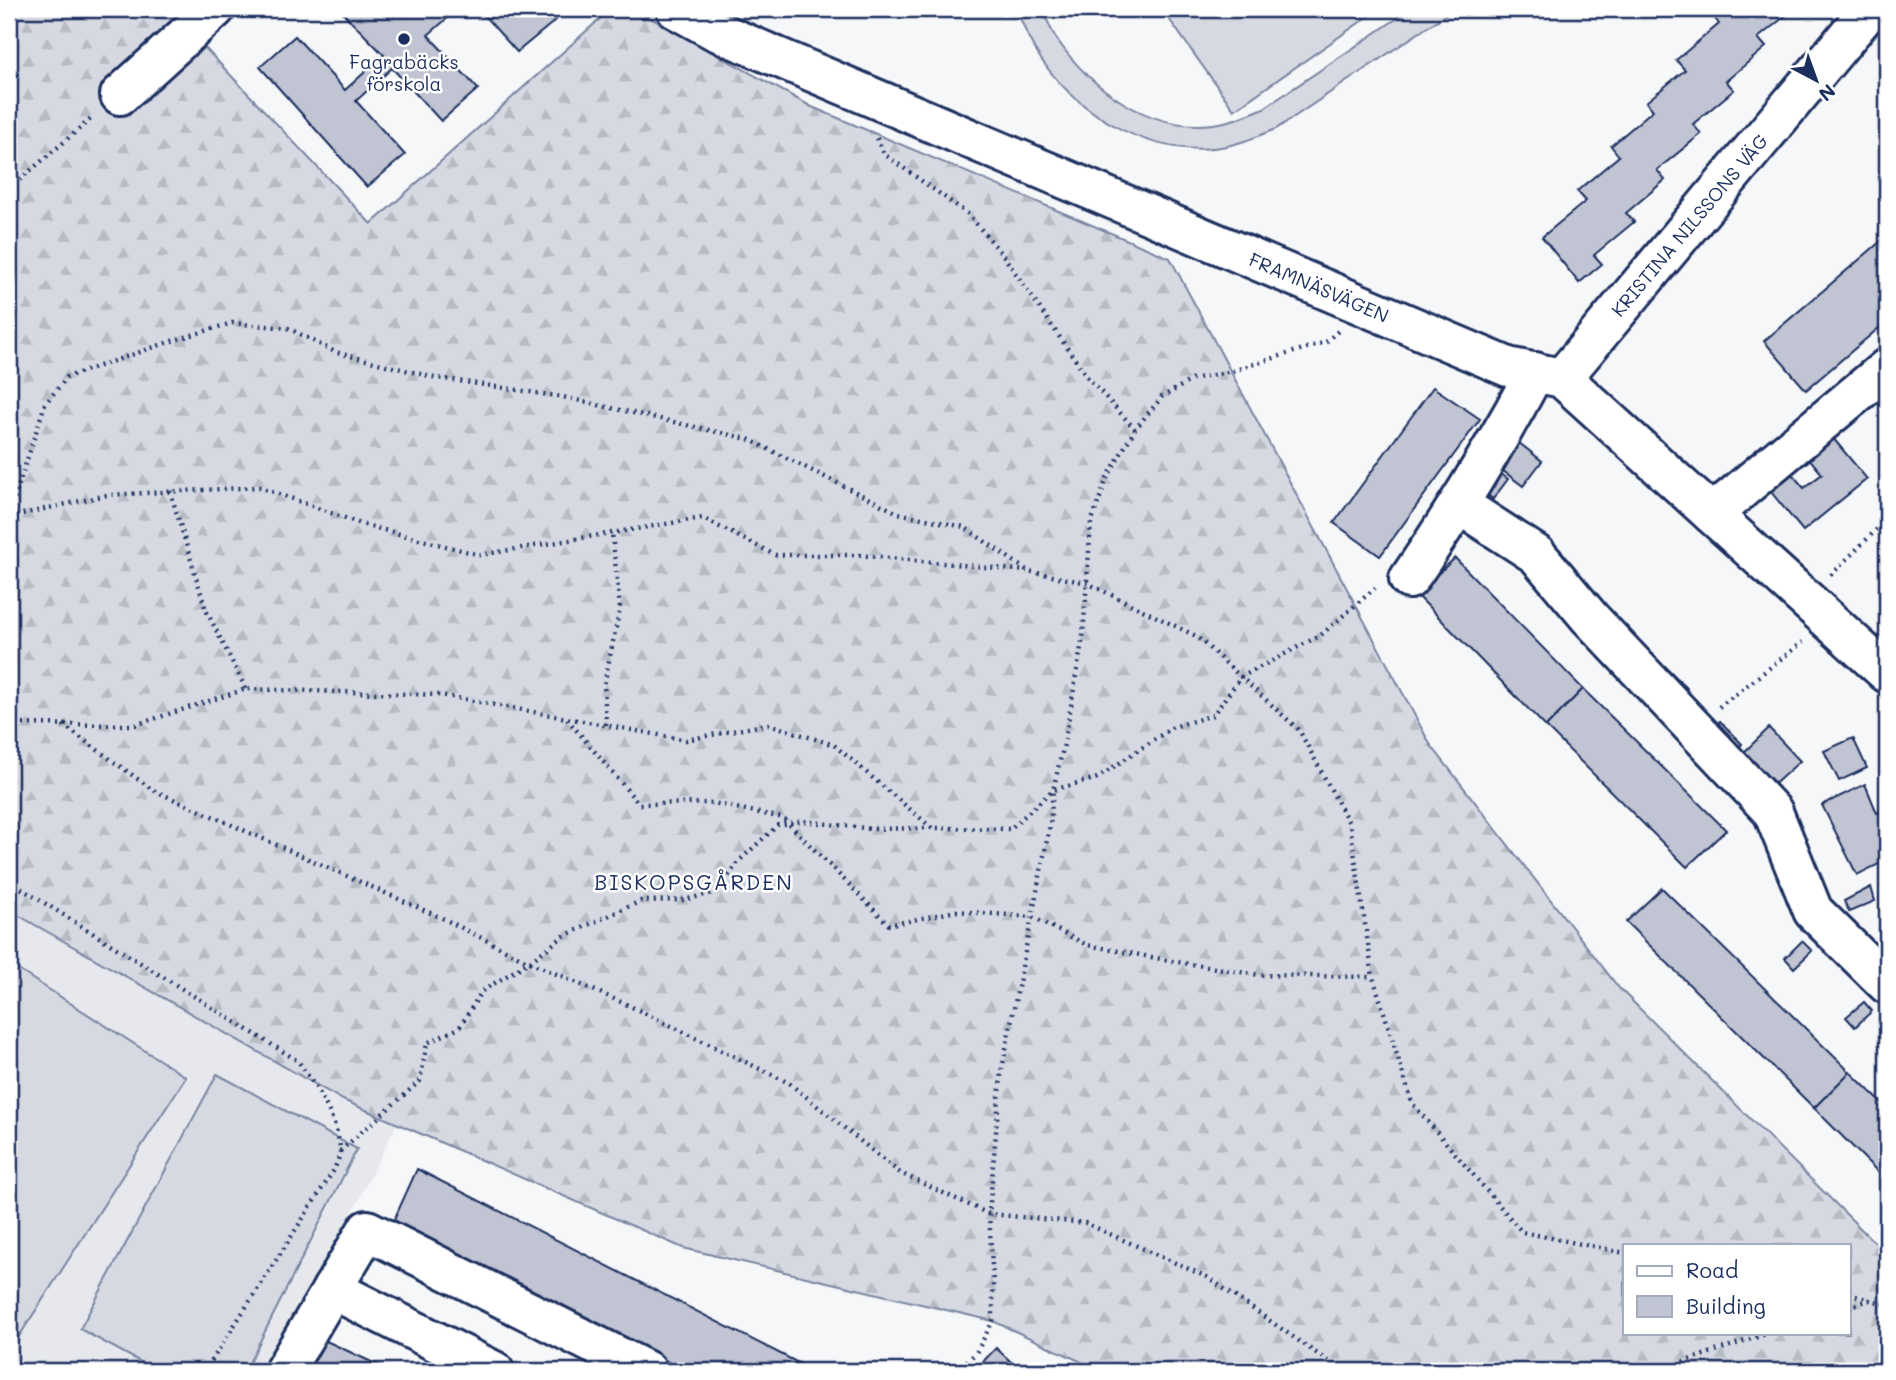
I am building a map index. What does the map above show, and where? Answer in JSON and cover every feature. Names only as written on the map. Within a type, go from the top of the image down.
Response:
[{"type":"street","points":[[120,94],[215,9]]},
{"type":"street","name":"FRAMNÄSVÄGEN","points":[[676,9],[716,31],[1507,367],[1548,375],[1712,514],[1887,673]]},
{"type":"street","name":"KRISTINA NILSSONS VÄG","points":[[1409,579],[1460,505],[1512,416],[1870,9]]},
{"type":"street","points":[[1712,514],[1887,368]]},
{"type":"street","points":[[1460,505],[1537,555],[1590,618],[1773,812],[1814,911],[1887,984]]},
{"type":"street","points":[[284,1371],[367,1230],[647,1371]]},
{"type":"street","points":[[332,1289],[494,1371]]},
{"type":"path","points":[[855,90],[884,154],[968,214],[1003,255],[1088,378],[1135,429]]},
{"type":"path","points":[[9,189],[120,94]]},
{"type":"path","points":[[956,1371],[976,1353],[993,1321],[989,1214],[1001,1074],[1050,825],[1053,790],[1065,740],[1083,636],[1091,523],[1107,478],[1135,429],[1162,397],[1193,379],[1232,371],[1326,342],[1363,306]]},
{"type":"path","points":[[9,503],[14,500],[45,404],[67,377],[232,323],[288,328],[335,352],[432,377],[563,397],[748,439],[898,513],[964,527],[1028,571]]},
{"type":"path","points":[[9,517],[107,495],[260,486],[361,524],[480,555],[702,518],[775,555],[858,555],[1028,571],[1087,583],[1196,636],[1299,730],[1350,825],[1373,977],[1412,1103],[1522,1232],[1623,1253]]},
{"type":"path","points":[[170,491],[206,610],[246,689]]},
{"type":"path","points":[[1693,727],[1818,610],[1887,519]]},
{"type":"path","points":[[606,725],[604,685],[620,608],[612,533]]},
{"type":"path","points":[[205,1371],[334,1170],[341,1151],[420,1081],[427,1044],[459,1028],[482,991],[564,936],[641,901],[684,900],[717,892],[739,861],[778,825],[803,821],[872,829],[1010,829],[1053,790],[1097,778],[1173,727],[1213,715],[1241,677],[1321,635],[1383,581],[1409,579]]},
{"type":"path","points":[[9,724],[135,725],[246,689],[441,695],[686,740],[768,724],[834,746],[932,828]]},
{"type":"path","points":[[566,718],[639,804],[713,803],[783,818],[890,925],[956,911],[1032,917],[1087,944],[1177,962],[1259,975],[1373,977]]},
{"type":"path","points":[[62,725],[153,790],[444,919],[529,962],[630,1006],[789,1083],[900,1173],[989,1214],[1085,1223],[1207,1277],[1342,1371]]},
{"type":"path","points":[[9,881],[298,1061],[319,1092],[341,1151]]},
{"type":"path","points":[[1850,1294],[1887,1304]]},
{"type":"path","points":[[1850,1307],[1870,1300]]},
{"type":"path","points":[[1656,1371],[1766,1334]]},
{"type":"shaded area","points":[[9,910],[343,1100],[397,1124],[272,1371],[9,1371]]},
{"type":"green space","points":[[9,9],[172,9],[190,32],[371,224],[611,9],[634,9],[812,107],[1170,258],[1430,744],[1619,988],[1887,1253],[1887,1370],[1101,1371],[993,1321],[683,1248],[343,1100],[9,910]]},
{"type":"green space","points":[[1016,9],[1042,9],[1054,35],[1070,56],[1086,74],[1123,103],[1166,121],[1189,125],[1226,122],[1264,108],[1411,9],[1454,9],[1276,129],[1230,145],[1187,148],[1135,136],[1088,108],[1049,70],[1031,43]]},
{"type":"green space","points":[[1162,9],[1379,9],[1234,110]]},
{"type":"green space","points":[[9,964],[186,1077],[18,1338],[9,1331]]},
{"type":"green space","points":[[217,1074],[357,1149],[245,1371],[157,1371],[80,1329]]},
{"type":"building","points":[[339,9],[402,9],[407,14],[413,9],[458,9],[428,35],[478,89],[441,121],[392,68],[356,101],[405,155],[367,187],[260,67],[295,36],[345,90],[384,55]]},
{"type":"building","points":[[478,9],[546,9],[556,20],[517,52]]},
{"type":"building","points":[[1716,9],[1794,9],[1758,38],[1766,47],[1726,81],[1734,90],[1693,124],[1701,134],[1657,170],[1665,180],[1626,213],[1634,222],[1594,255],[1602,264],[1579,283],[1542,237],[1586,201],[1577,191],[1619,156],[1611,146],[1653,110],[1646,102],[1685,70],[1676,60],[1719,24],[1711,13]]},
{"type":"building","points":[[1887,236],[1887,321],[1806,390],[1764,341]]},
{"type":"building","points":[[1433,387],[1480,419],[1380,556],[1334,523]]},
{"type":"building","points":[[1828,432],[1867,479],[1803,531],[1766,486],[1788,469],[1804,488],[1822,474],[1804,452]]},
{"type":"building","points":[[1518,442],[1542,461],[1523,486],[1498,467]]},
{"type":"building","points":[[1497,471],[1508,479],[1493,499],[1482,491]]},
{"type":"building","points":[[1455,558],[1583,689],[1546,727],[1416,594]]},
{"type":"building","points":[[1665,666],[1687,688],[1677,698],[1655,676]]},
{"type":"building","points":[[1583,689],[1726,830],[1687,867],[1546,727]]},
{"type":"building","points":[[1720,721],[1742,744],[1733,753],[1711,731]]},
{"type":"building","points":[[1769,728],[1800,761],[1768,790],[1738,758]]},
{"type":"building","points":[[1853,738],[1867,768],[1839,781],[1824,751]]},
{"type":"building","points":[[1865,784],[1877,813],[1887,809],[1887,860],[1857,875],[1822,805]]},
{"type":"building","points":[[1871,887],[1875,901],[1849,912],[1844,901]]},
{"type":"building","points":[[1662,888],[1850,1072],[1814,1108],[1626,922]]},
{"type":"building","points":[[1802,941],[1812,951],[1794,968],[1785,958]]},
{"type":"building","points":[[1864,1002],[1872,1011],[1855,1027],[1846,1017]]},
{"type":"building","points":[[1850,1072],[1887,1108],[1887,1181],[1814,1108]]},
{"type":"building","points":[[417,1169],[814,1371],[686,1371],[393,1222]]},
{"type":"building","points":[[324,1340],[391,1371],[309,1371]]},
{"type":"building","points":[[996,1348],[1021,1371],[974,1371]]},
{"type":"place","name":"Fagrabäcks förskola","points":[[404,39]]},
{"type":"district","name":"BISKOPSGÅRDEN","points":[[694,881]]}]
